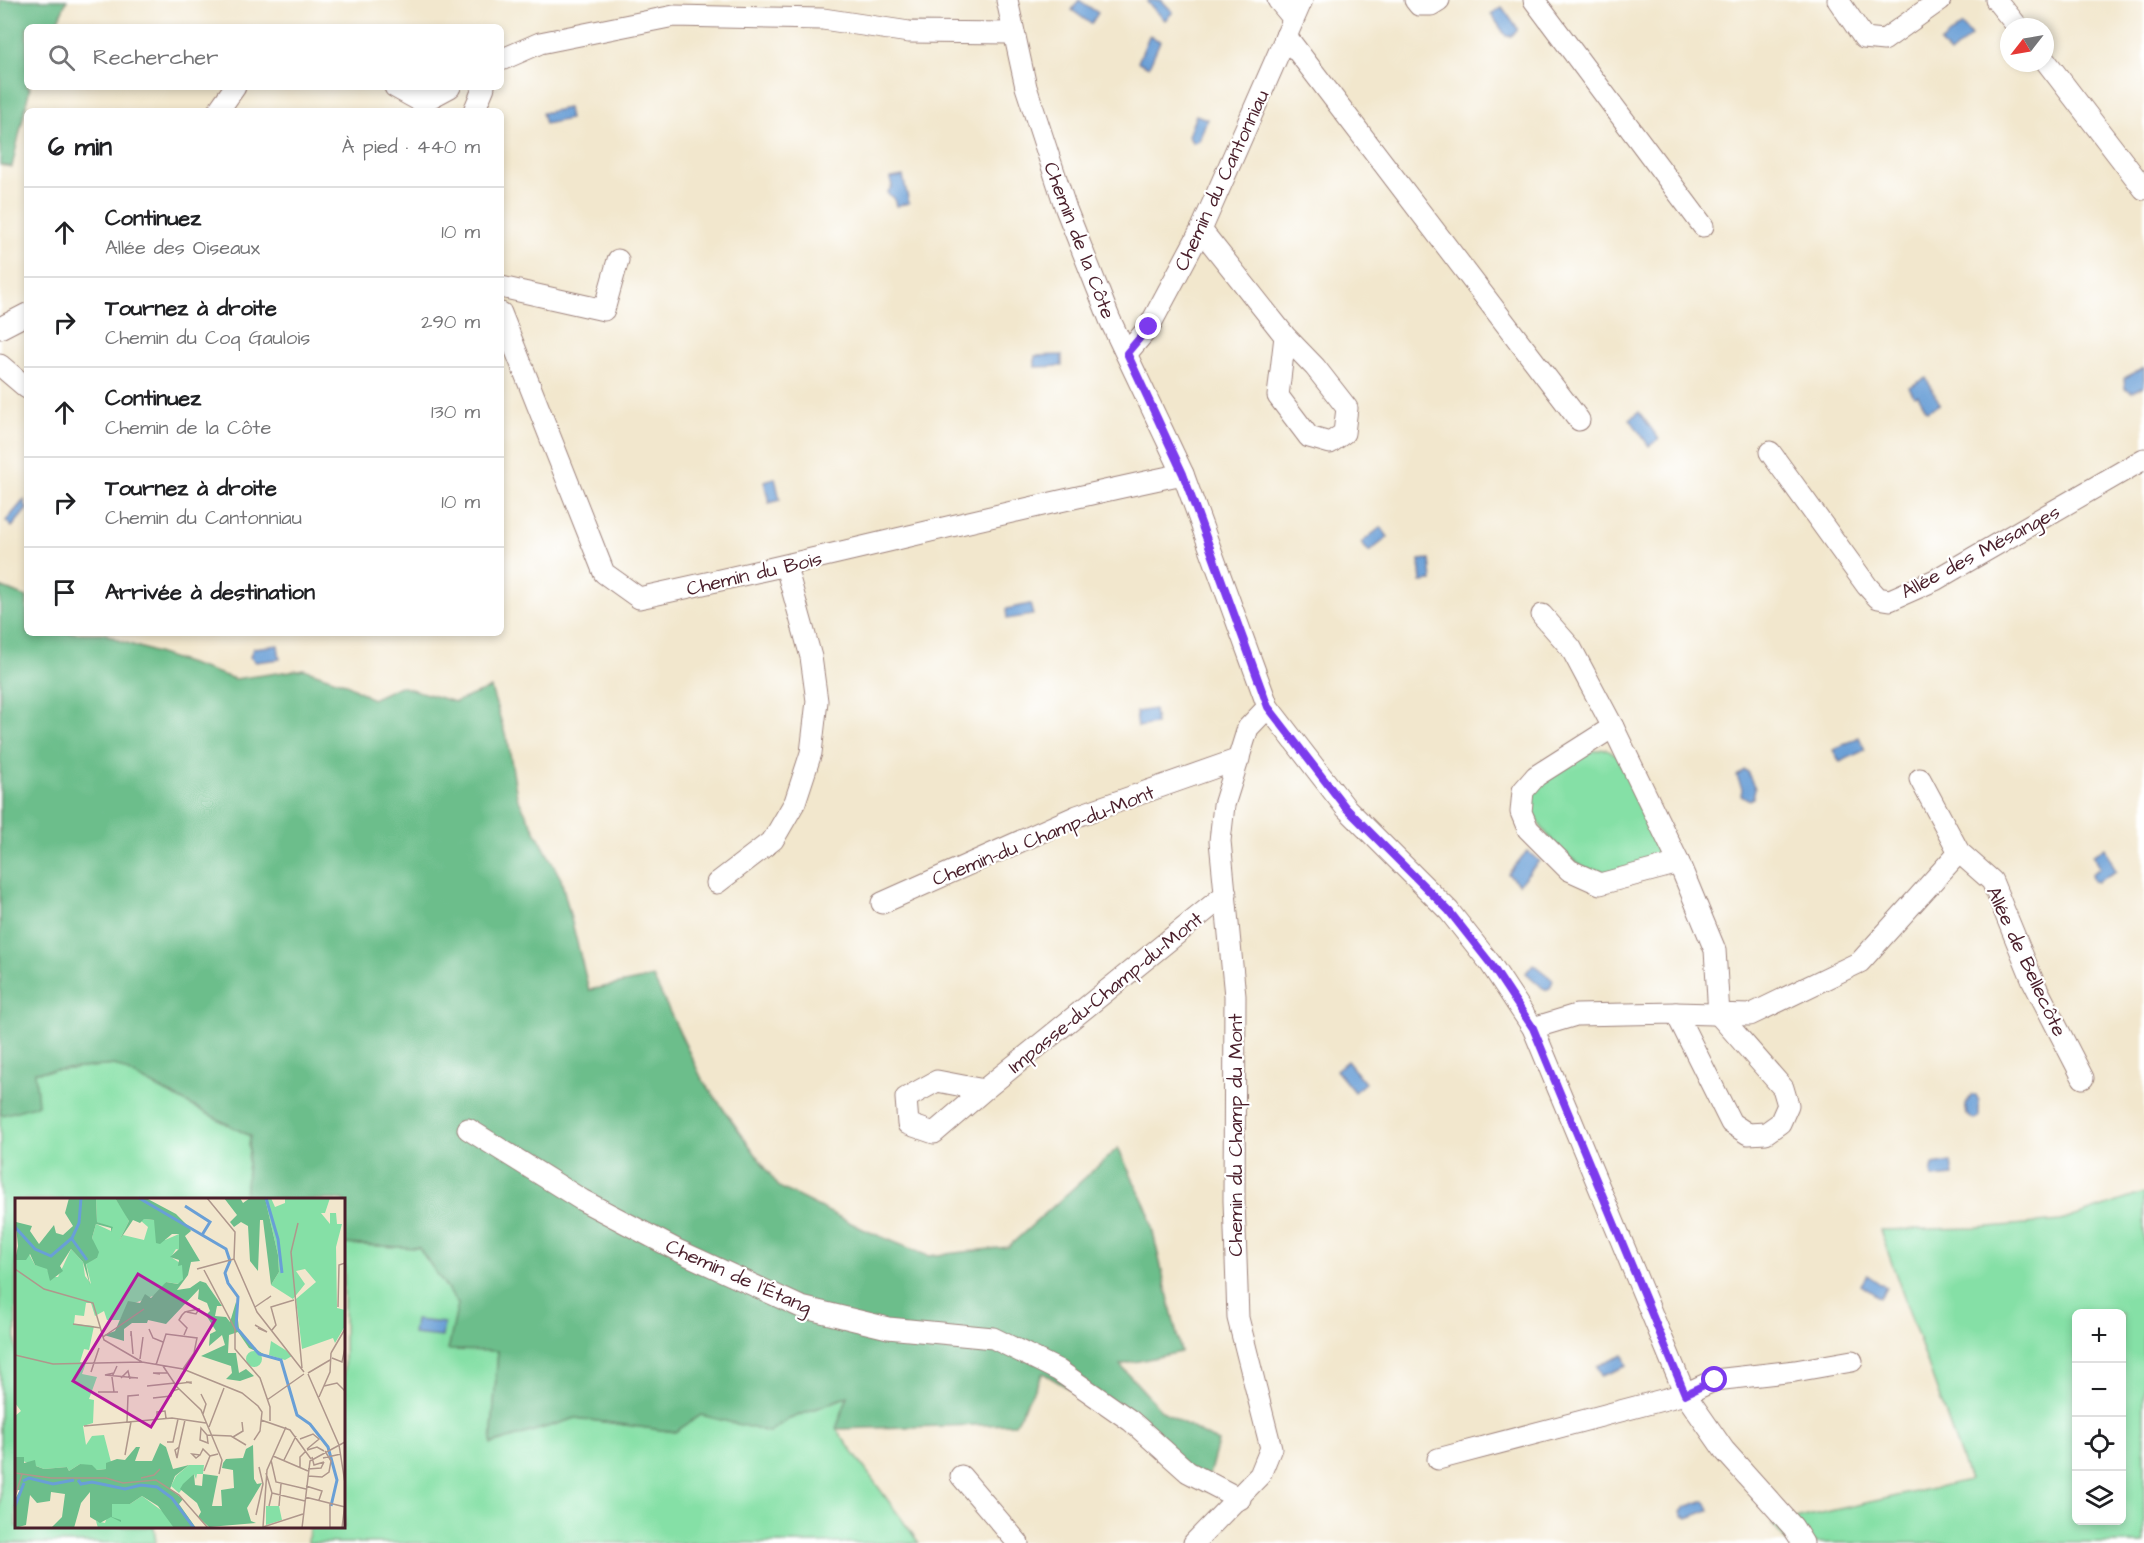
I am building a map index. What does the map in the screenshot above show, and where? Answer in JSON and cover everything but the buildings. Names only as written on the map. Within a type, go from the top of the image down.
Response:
[{"type":"street","name":"Chemin de la Côte","points":[[1007,0],[1012,33],[1029,97],[1066,209],[1110,320],[1183,474],[1268,707],[1346,808],[1449,911],[1490,963],[1533,1028],[1685,1394],[1724,1450],[1793,1527],[1803,1543]]},
{"type":"street","points":[[1278,0],[1579,420]]},
{"type":"street","points":[[1415,0],[1419,5],[1431,5],[1439,0]]},
{"type":"street","points":[[1534,0],[1703,226]]},
{"type":"street","points":[[1838,0],[1864,38],[1884,40],[1940,0]]},
{"type":"street","points":[[1996,0],[2011,18]]},
{"type":"street","points":[[504,59],[540,43],[674,16],[823,19],[909,32],[1012,33]]},
{"type":"street","name":"Chemin du Cantonniau","points":[[1127,353],[1149,327],[1201,230],[1293,18]]},
{"type":"street","points":[[2054,72],[2144,189]]},
{"type":"street","points":[[220,108],[233,90]]},
{"type":"street","points":[[399,90],[423,106],[446,90]]},
{"type":"street","points":[[475,108],[483,90]]},
{"type":"street","points":[[1201,230],[1285,336],[1315,367],[1347,408],[1344,433],[1330,444],[1309,437],[1278,396],[1285,336]]},
{"type":"street","points":[[504,288],[604,310],[618,260]]},
{"type":"street","points":[[0,328],[24,316]]},
{"type":"street","name":"Chemin du Bois","points":[[504,322],[604,573],[639,598],[786,567],[1043,503],[1183,474]]},
{"type":"street","points":[[0,364],[24,385]]},
{"type":"street","name":"Allée des Mésanges","points":[[1770,452],[1867,586],[1878,598],[1890,600],[1935,580],[2144,459]]},
{"type":"street","points":[[717,883],[773,840],[795,802],[811,753],[818,701],[811,657],[786,567]]},
{"type":"street","points":[[1542,615],[1571,648],[1613,727],[1679,863],[1715,950],[1719,1015],[1783,1088],[1788,1106],[1780,1123],[1766,1133],[1748,1134],[1731,1123],[1677,1012]]},
{"type":"street","name":"Chemin du Champ du Mont","points":[[1194,1543],[1240,1499],[1260,1475],[1271,1448],[1238,1318],[1234,1200],[1235,996],[1220,841],[1224,805],[1248,728],[1268,707]]},
{"type":"street","points":[[1613,727],[1536,776],[1523,791],[1521,812],[1528,829],[1569,870],[1600,884],[1679,863]]},
{"type":"street","name":"Chemin-du Champ-du-Mont","points":[[882,903],[1077,816],[1239,759]]},
{"type":"street","name":"Allée de Bellecôte","points":[[1920,779],[1959,852],[1992,881],[2033,981],[2083,1078]]},
{"type":"street","points":[[1533,1028],[1576,1015],[1677,1012],[1750,1015],[1860,962],[1959,852]]},
{"type":"street","name":"Impasse-du-Champ-du-Mont","points":[[984,1090],[1226,894]]},
{"type":"street","name":"Chemin de l'Étang","points":[[468,1129],[582,1200],[676,1250],[801,1307],[888,1328],[993,1338],[1058,1371],[1131,1421],[1188,1472],[1240,1499]]},
{"type":"street","points":[[1437,1459],[1685,1394],[1715,1380],[1796,1371],[1852,1360]]},
{"type":"street","points":[[961,1476],[1018,1543]]},
{"type":"green space","points":[[0,0],[67,0],[56,24],[24,24],[24,90],[29,90],[12,167],[0,165]]},
{"type":"green space","points":[[0,587],[24,596],[24,636],[110,636],[235,679],[304,669],[345,683],[372,699],[400,686],[455,702],[491,688],[509,747],[517,797],[561,879],[589,990],[653,977],[702,1079],[779,1187],[865,1230],[928,1256],[1008,1247],[1118,1148],[1148,1211],[1181,1352],[1120,1365],[1162,1411],[1218,1442],[1205,1490],[1109,1412],[1043,1373],[1015,1424],[836,1429],[848,1396],[787,1420],[769,1432],[701,1415],[675,1432],[576,1418],[491,1444],[498,1351],[448,1350],[458,1304],[419,1248],[345,1244],[345,1198],[245,1198],[250,1136],[115,1065],[35,1072],[38,1105],[3,1115],[0,1113]]},
{"type":"green space","points":[[1606,749],[1618,757],[1661,843],[1659,856],[1652,860],[1629,868],[1597,872],[1577,863],[1554,842],[1536,818],[1531,806],[1531,797],[1540,785],[1578,759],[1588,753]]},
{"type":"green space","points":[[115,1065],[250,1136],[245,1198],[15,1198],[15,1528],[154,1528],[156,1543],[0,1543],[0,1113],[3,1115],[34,1072]]},
{"type":"green space","points":[[2144,1193],[2144,1543],[1788,1543],[1772,1524],[1969,1480],[1880,1230],[1977,1228],[2061,1221]]},
{"type":"green space","points":[[345,1244],[419,1248],[458,1304],[498,1351],[491,1444],[576,1418],[675,1432],[701,1414],[769,1432],[787,1420],[849,1396],[836,1429],[919,1543],[308,1543],[309,1528],[345,1528]]},
{"type":"water","points":[[1079,0],[1098,13],[1091,24],[1072,10]]},
{"type":"water","points":[[1161,0],[1173,12],[1165,20],[1147,2]]},
{"type":"water","points":[[1502,7],[1517,28],[1511,36],[1506,36],[1491,14]]},
{"type":"water","points":[[1962,25],[1971,36],[1950,54],[1940,43]]},
{"type":"water","points":[[1149,36],[1160,41],[1149,67],[1138,62]]},
{"type":"water","points":[[568,108],[570,119],[545,124],[542,113]]},
{"type":"water","points":[[1196,115],[1207,119],[1199,141],[1193,143],[1188,136]]},
{"type":"water","points":[[903,176],[909,203],[896,206],[894,198],[887,193],[892,186],[890,178]]},
{"type":"water","points":[[1062,355],[1062,366],[1035,367],[1035,356]]},
{"type":"water","points":[[2144,368],[2144,386],[2132,392],[2125,388],[2124,378]]},
{"type":"water","points":[[1926,378],[1940,404],[1927,411],[1918,395],[1914,396],[1909,387]]},
{"type":"water","points":[[1639,412],[1659,439],[1649,446],[1630,419]]},
{"type":"water","points":[[775,478],[780,500],[769,503],[764,481]]},
{"type":"water","points":[[24,500],[24,513],[12,527],[6,521]]},
{"type":"water","points":[[1381,527],[1388,537],[1369,552],[1361,543]]},
{"type":"water","points":[[1430,559],[1432,581],[1421,582],[1419,560]]},
{"type":"water","points":[[1030,604],[1033,615],[1007,619],[1006,609]]},
{"type":"water","points":[[278,645],[280,659],[256,662],[250,657],[253,648]]},
{"type":"water","points":[[1154,709],[1156,724],[1138,727],[1136,712]]},
{"type":"water","points":[[1859,737],[1865,750],[1840,762],[1833,750]]},
{"type":"water","points":[[1744,770],[1747,771],[1755,788],[1753,798],[1749,800],[1741,795],[1742,789],[1737,776]]},
{"type":"water","points":[[2105,848],[2116,871],[2097,882],[2093,881],[2091,874],[2100,868],[2093,854]]},
{"type":"water","points":[[1527,851],[1539,861],[1519,884],[1508,874]]},
{"type":"water","points":[[1533,964],[1553,980],[1550,988],[1545,990],[1526,973]]},
{"type":"water","points":[[1347,1061],[1365,1083],[1354,1092],[1336,1070]]},
{"type":"water","points":[[1972,1095],[1976,1095],[1979,1101],[1979,1117],[1974,1120],[1967,1115],[1965,1104]]},
{"type":"water","points":[[1951,1162],[1953,1176],[1934,1178],[1931,1174],[1933,1165]]},
{"type":"water","points":[[1867,1275],[1886,1288],[1880,1298],[1861,1285]]},
{"type":"water","points":[[415,1320],[444,1323],[442,1337],[413,1334]]},
{"type":"water","points":[[1623,1355],[1627,1366],[1601,1376],[1597,1366]]},
{"type":"water","points":[[1705,1500],[1709,1510],[1688,1518],[1683,1516],[1681,1512],[1685,1507]]},
{"type":"route","points":[[1149,327],[1127,353],[1183,474],[1268,707],[1346,808],[1449,911],[1490,963],[1533,1028],[1685,1394],[1715,1380]]}]
